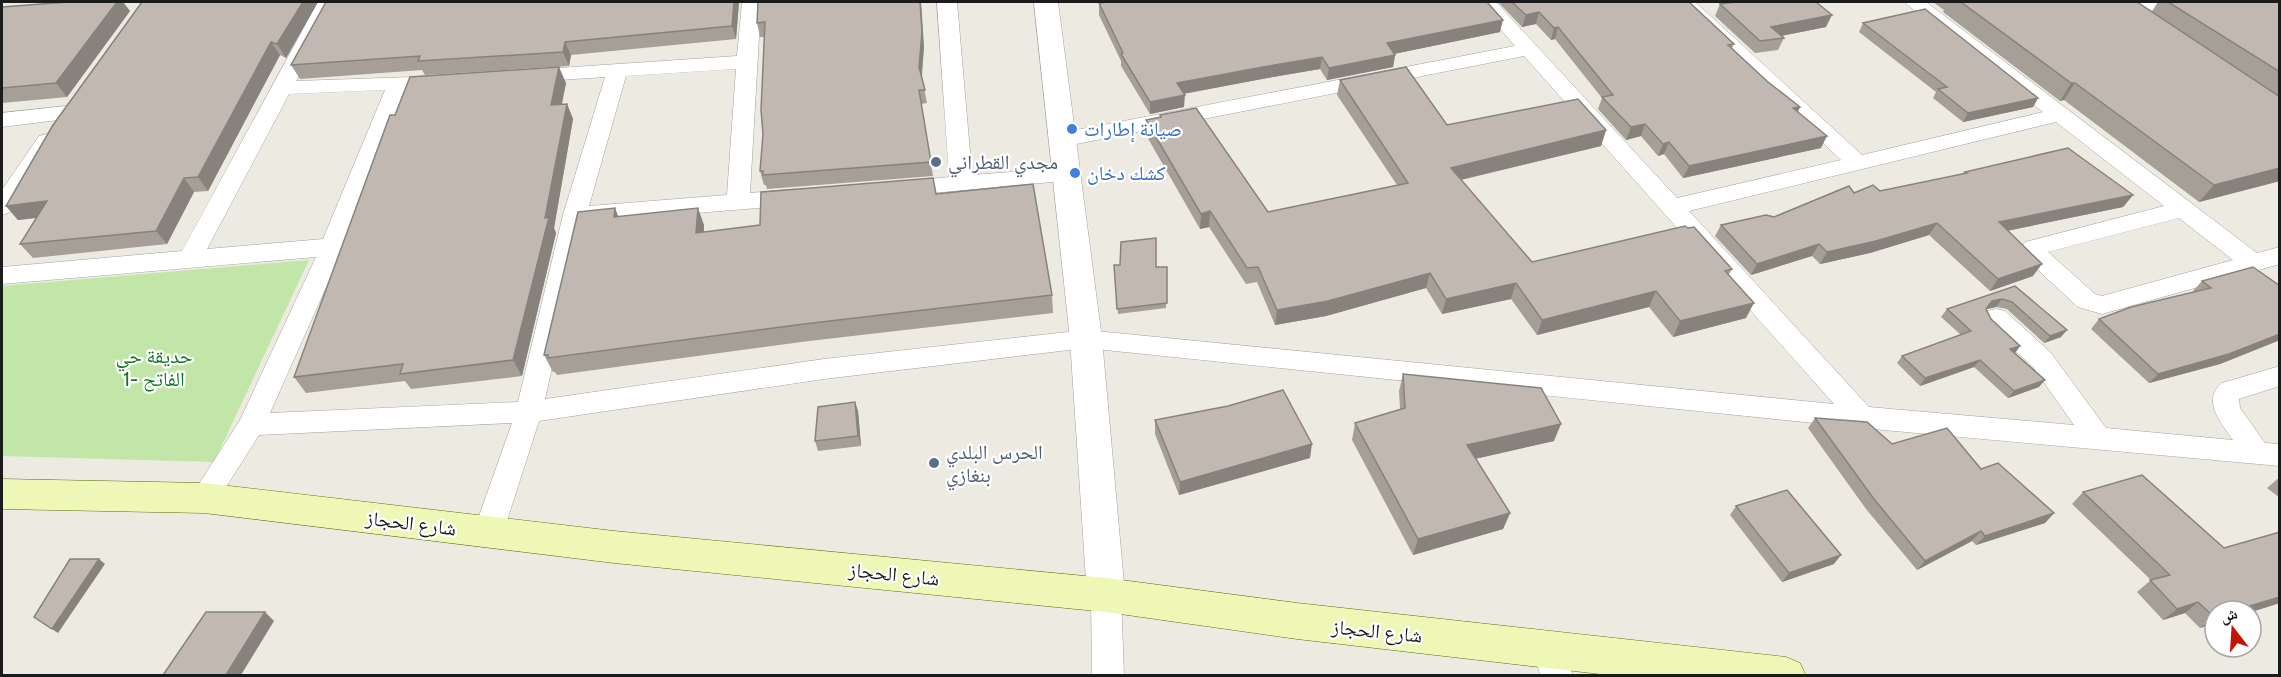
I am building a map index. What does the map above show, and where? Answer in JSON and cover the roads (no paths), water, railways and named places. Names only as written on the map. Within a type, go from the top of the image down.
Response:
[{"type":"main road","name":"شارع الحجاز","points":[[2,494],[204,498],[488,532],[1106,595],[1297,621],[1552,663],[1786,675]]},
{"type":"street","points":[[190,258],[328,2]]},
{"type":"street","points":[[738,201],[752,2]]},
{"type":"street","points":[[947,2],[961,183]]},
{"type":"street","points":[[1046,2],[1086,339],[1106,595],[1108,675]]},
{"type":"street","points":[[1486,2],[1862,417]]},
{"type":"street","points":[[1914,2],[2252,262]]},
{"type":"street","points":[[2122,6],[2168,2]]},
{"type":"street","points":[[2122,6],[2147,22]]},
{"type":"street","points":[[1690,7],[1859,164]]},
{"type":"street","points":[[1690,7],[1718,8]]},
{"type":"street","points":[[1061,140],[1530,49]]},
{"type":"street","points":[[513,77],[747,62]]},
{"type":"street","points":[[488,532],[529,412],[575,215],[617,70]]},
{"type":"street","points":[[282,88],[398,85],[467,80]]},
{"type":"street","points":[[204,498],[251,425],[332,247],[398,85]]},
{"type":"street","points":[[2,207],[80,94]]},
{"type":"street","points":[[2,120],[66,113]]},
{"type":"street","points":[[1673,207],[2062,114]]},
{"type":"street","points":[[879,190],[1065,175]]},
{"type":"street","points":[[575,215],[820,195]]},
{"type":"street","points":[[2184,210],[2033,248],[2035,254],[2087,301],[2102,305],[2280,255]]},
{"type":"street","points":[[2,275],[332,247]]},
{"type":"street","points":[[1996,318],[2042,360],[2099,439]]},
{"type":"street","points":[[251,425],[529,412],[824,369],[1086,339],[1862,417],[2268,454]]},
{"type":"street","points":[[2268,454],[2227,410],[2224,395],[2231,390],[2280,376]]},
{"type":"place","name":"صيانة إطارات","points":[[1072,129]]},
{"type":"place","name":"مجدي القطراني","points":[[936,162]]},
{"type":"place","name":"كشك دخان","points":[[1075,173]]},
{"type":"place","name":"الحرس البلدي بنغازي","points":[[934,463]]},
{"type":"park label","name":"حديقة حي الفاتح -1","points":[[154,368]]}]
